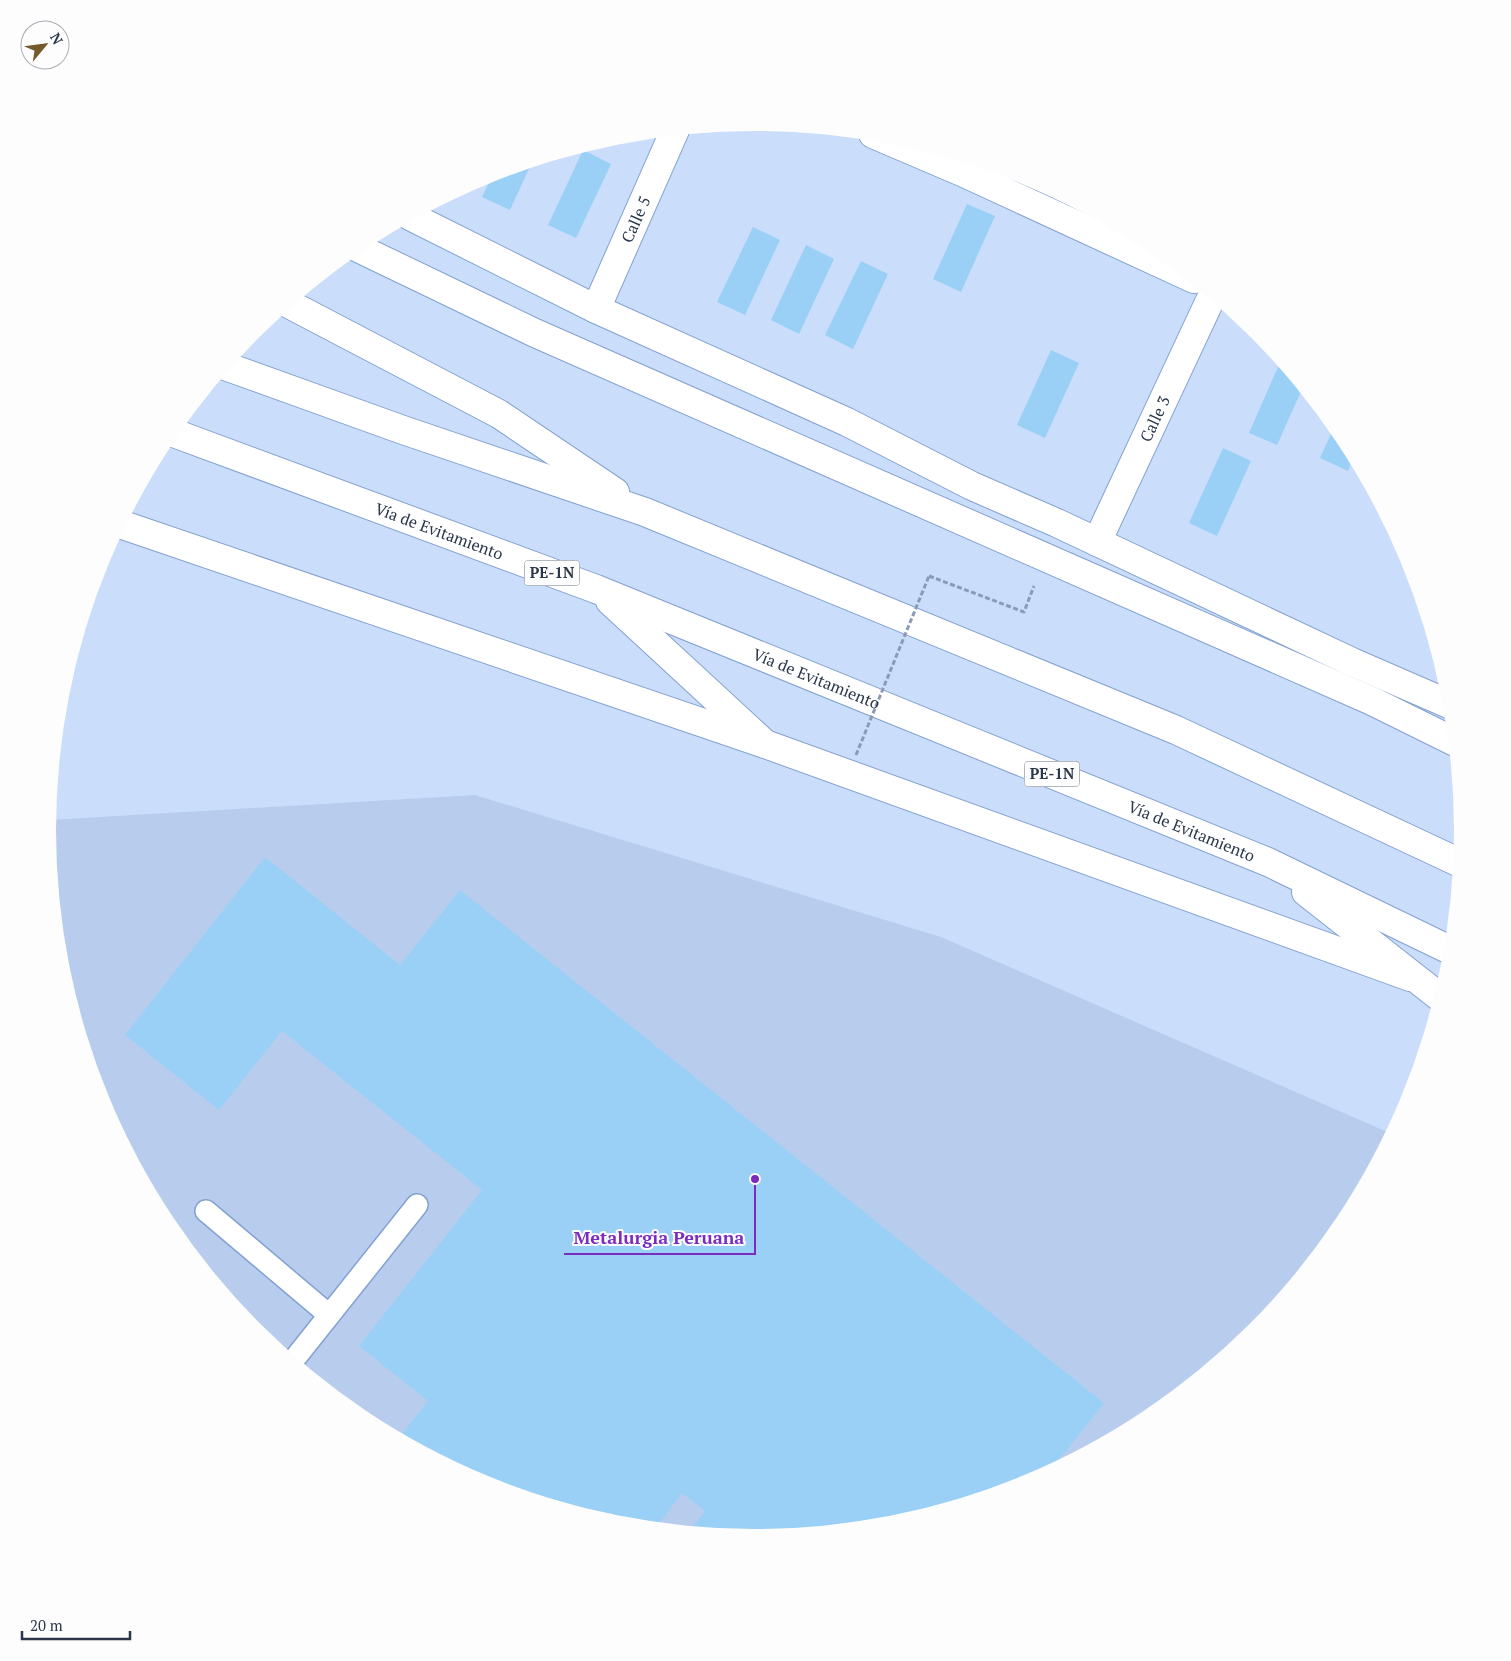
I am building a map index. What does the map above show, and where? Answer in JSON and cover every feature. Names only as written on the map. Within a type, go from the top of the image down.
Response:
[{"type":"main road","name":"Calle 5","points":[[596,309],[671,136]]},
{"type":"main road","points":[[934,155],[965,165],[1162,262]]},
{"type":"main road","points":[[416,219],[596,309],[847,422],[972,486],[1057,523],[1352,662],[1442,701]]},
{"type":"main road","points":[[364,251],[535,333],[1372,701],[1449,739]]},
{"type":"main road","name":"Calle 3","points":[[1097,542],[1210,300]]},
{"type":"main road","points":[[293,306],[499,414],[645,512]]},
{"type":"main road","points":[[231,368],[403,430],[645,512],[1176,730],[1454,860]]},
{"type":"main road","name":"Vía de Evitamiento","points":[[179,435],[596,589],[1268,862],[1444,947]]},
{"type":"main road","points":[[126,526],[766,744],[1412,978]]},
{"type":"main road","points":[[596,589],[766,744]]},
{"type":"main road","points":[[1268,862],[1412,978],[1435,994]]},
{"type":"lane","points":[[296,1357],[417,1205]]},
{"type":"lane","points":[[206,1210],[329,1315]]},
{"type":"path","points":[[856,755],[928,576],[1024,612]]},
{"type":"shaded area","points":[[475,795],[941,937],[1387,1132],[1361,1180],[1337,1219],[1281,1292],[1250,1325],[1217,1356],[1144,1412],[1065,1458],[1023,1477],[980,1493],[936,1506],[847,1524],[756,1530],[710,1528],[664,1524],[575,1506],[531,1493],[488,1477],[446,1458],[367,1412],[294,1356],[261,1325],[230,1292],[201,1256],[174,1219],[128,1140],[109,1098],[93,1055],[80,1011],[62,922],[58,876],[56,820]]},
{"type":"building","points":[[587,152],[611,164],[576,238],[548,225],[581,154]]},
{"type":"building","points":[[529,169],[510,210],[482,197],[488,184]]},
{"type":"building","points":[[967,204],[995,216],[961,292],[933,279]]},
{"type":"building","points":[[753,227],[780,240],[745,315],[717,302]]},
{"type":"building","points":[[806,245],[834,259],[799,334],[771,320]]},
{"type":"building","points":[[861,261],[888,274],[853,349],[825,335]]},
{"type":"building","points":[[1051,350],[1079,363],[1045,438],[1017,425]]},
{"type":"building","points":[[1278,366],[1300,393],[1277,445],[1249,433]]},
{"type":"building","points":[[1331,434],[1351,464],[1348,471],[1320,458]]},
{"type":"building","points":[[1223,448],[1251,461],[1217,536],[1189,523]]},
{"type":"building","points":[[265,857],[400,965],[460,890],[1104,1403],[1057,1461],[980,1493],[936,1506],[847,1524],[756,1530],[693,1527],[705,1511],[682,1493],[659,1523],[575,1506],[531,1493],[488,1477],[446,1458],[402,1434],[428,1401],[359,1346],[482,1190],[282,1031],[219,1110],[125,1035]]},
{"type":"place","name":"Metalurgia Peruana","points":[[755,1179]]}]
